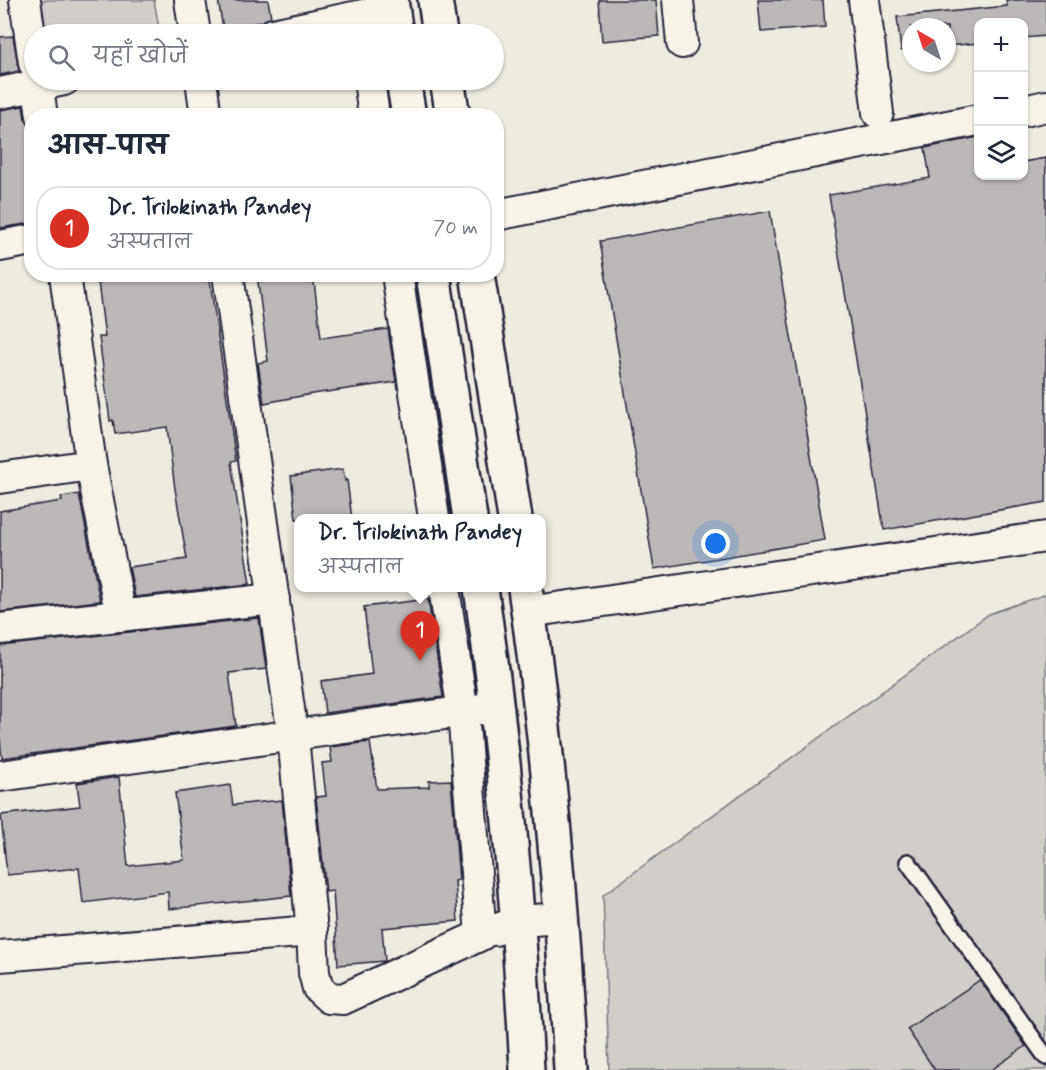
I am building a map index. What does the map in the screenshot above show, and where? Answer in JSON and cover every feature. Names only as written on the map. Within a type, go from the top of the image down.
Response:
[{"type":"main road","points":[[435,0],[439,24]]},
{"type":"main road","points":[[405,90],[408,108]]},
{"type":"main road","points":[[449,90],[452,108]]},
{"type":"main road","points":[[434,282],[469,514]]},
{"type":"main road","points":[[478,282],[514,514]]},
{"type":"main road","points":[[482,592],[498,707],[519,921],[527,1070]]},
{"type":"main road","points":[[526,600],[541,699],[562,918],[571,1070]]},
{"type":"street","points":[[25,0],[31,24]]},
{"type":"street","points":[[190,0],[194,24]]},
{"type":"street","points":[[678,0],[682,43]]},
{"type":"street","points":[[864,0],[878,113]]},
{"type":"street","points":[[321,24],[359,16],[393,14]]},
{"type":"street","points":[[0,93],[24,84]]},
{"type":"street","points":[[42,108],[43,90]]},
{"type":"street","points":[[202,90],[205,108]]},
{"type":"street","points":[[370,90],[373,108]]},
{"type":"street","points":[[1028,110],[1046,106]]},
{"type":"street","points":[[504,213],[974,121]]},
{"type":"street","points":[[0,246],[24,242]]},
{"type":"street","points":[[66,282],[91,465],[121,616]]},
{"type":"street","points":[[229,282],[293,737],[314,973],[318,988],[329,998],[343,999],[481,935],[519,921],[562,918]]},
{"type":"street","points":[[398,282],[433,514]]},
{"type":"street","points":[[0,478],[91,465]]},
{"type":"street","points":[[526,600],[1046,537]]},
{"type":"street","points":[[445,592],[463,712],[481,935]]},
{"type":"street","points":[[0,629],[274,599]]},
{"type":"street","points":[[0,776],[498,707]]},
{"type":"street","points":[[0,956],[312,931]]},
{"type":"lane","points":[[908,862],[1046,1057]]},
{"type":"shaded area","points":[[33,0],[154,0],[158,24],[37,24]]},
{"type":"shaded area","points":[[1046,594],[1046,1070],[609,1070],[603,895],[989,614]]},
{"type":"building","points":[[218,0],[268,0],[271,17],[261,22],[248,24],[222,24]]},
{"type":"building","points":[[599,0],[656,0],[659,36],[602,41]]},
{"type":"building","points":[[758,0],[823,0],[825,27],[761,32]]},
{"type":"building","points":[[1006,0],[1046,0],[1046,36],[1028,38],[1028,18],[974,18],[974,43],[956,45],[956,18],[902,18],[901,51],[897,17],[1007,6]]},
{"type":"building","points":[[13,36],[19,71],[0,75],[0,37]]},
{"type":"building","points":[[23,106],[24,224],[0,228],[0,110]]},
{"type":"building","points":[[974,138],[974,180],[1028,180],[1028,161],[1046,158],[1046,502],[884,530],[829,195],[930,178],[925,148]]},
{"type":"building","points":[[770,211],[825,540],[654,569],[600,241]]},
{"type":"building","points":[[98,282],[210,282],[236,461],[231,462],[250,584],[135,597],[129,567],[187,559],[167,427],[115,434],[113,420],[110,421],[99,337],[105,337]]},
{"type":"building","points":[[258,282],[314,282],[321,338],[388,329],[396,382],[264,403],[258,363],[268,361]]},
{"type":"building","points":[[343,469],[345,481],[347,480],[351,514],[295,514],[291,476]]},
{"type":"building","points":[[79,494],[100,601],[0,612],[0,511],[62,501],[61,497]]},
{"type":"building","points":[[428,599],[443,697],[325,713],[321,681],[372,674],[364,607]]},
{"type":"building","points":[[259,618],[266,669],[229,673],[236,726],[2,758],[0,646]]},
{"type":"building","points":[[370,742],[377,789],[429,787],[429,781],[451,780],[459,880],[455,881],[458,921],[382,928],[385,961],[338,965],[333,891],[326,892],[316,797],[326,796],[322,763],[332,762],[330,747]]},
{"type":"building","points":[[119,777],[128,866],[184,860],[175,793],[230,785],[233,805],[282,800],[291,896],[169,909],[168,892],[83,903],[79,868],[7,875],[1,815],[80,806],[77,783]]},
{"type":"building","points":[[980,980],[1026,1046],[991,1070],[935,1070],[907,1029]]},
{"type":"place","name":"Dr. Trilokinath Pandey","points":[[420,661]]}]
